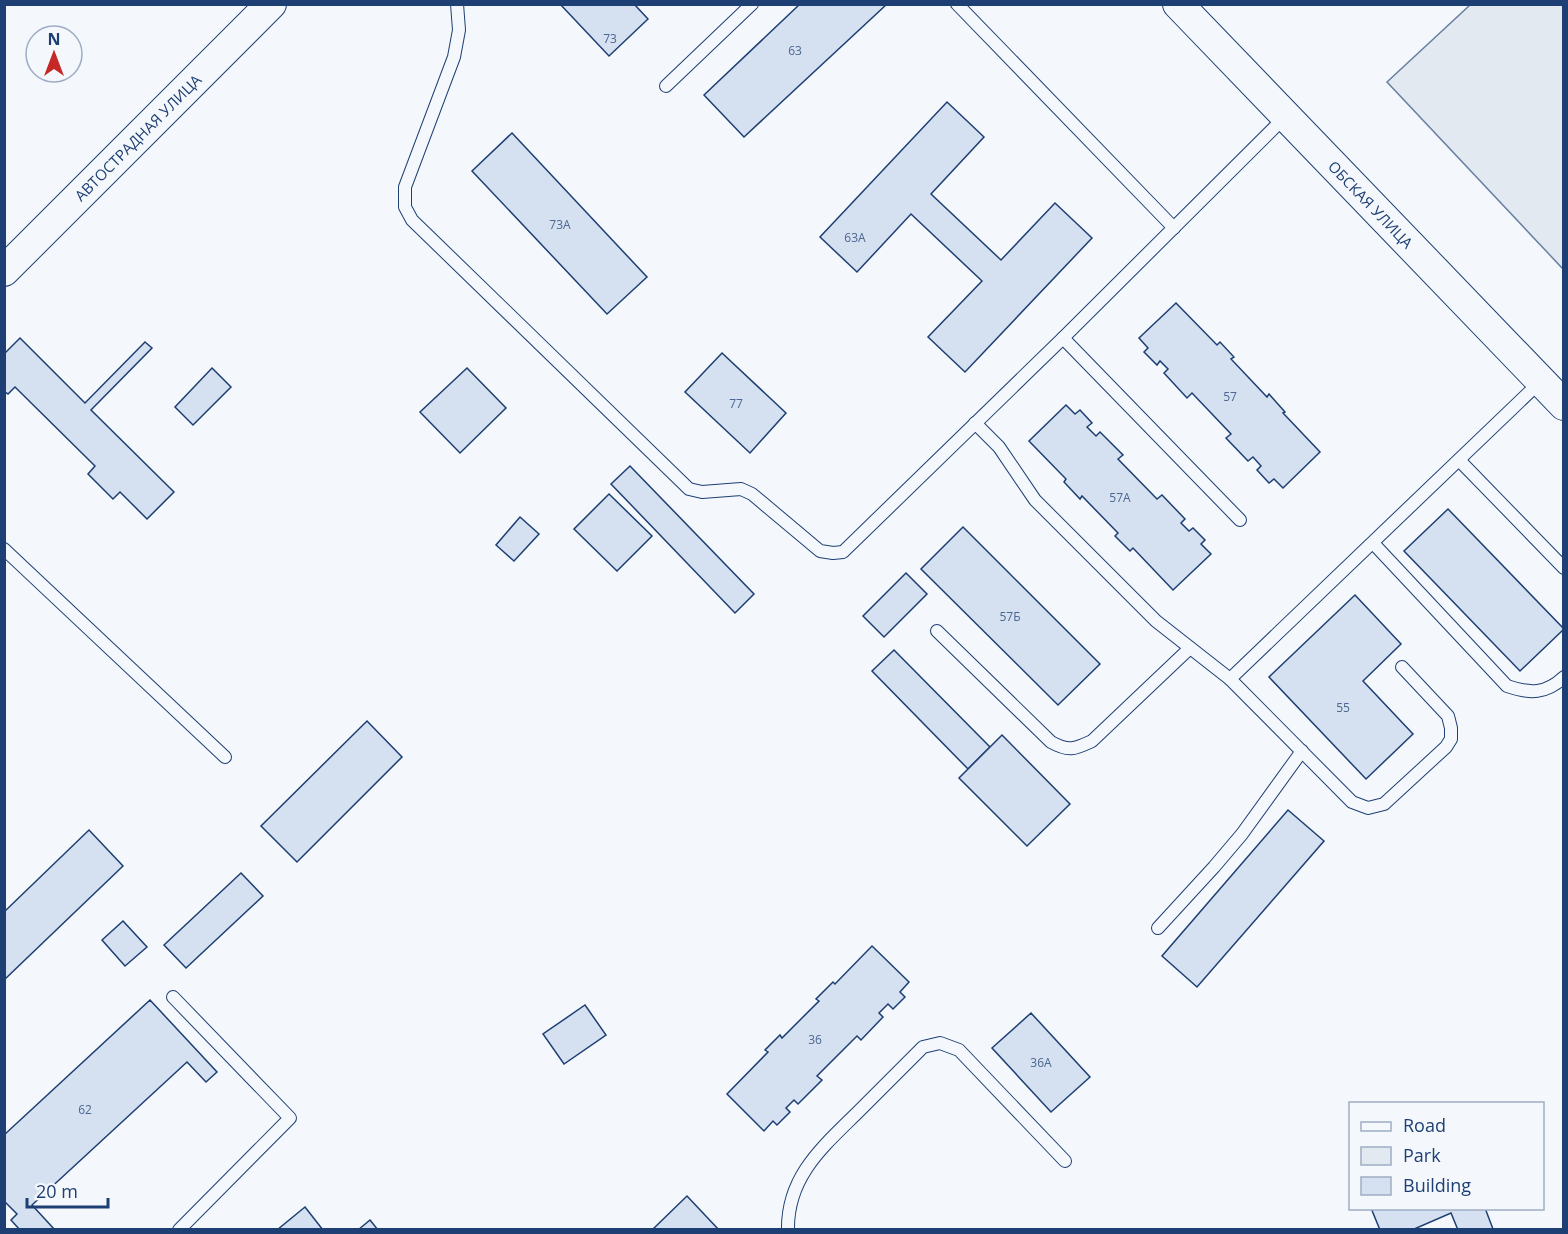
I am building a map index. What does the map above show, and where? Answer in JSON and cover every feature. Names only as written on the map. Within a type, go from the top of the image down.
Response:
[{"type":"street","name":"АВТОСТРАДНАЯ УЛИЦА","points":[[4,270],[270,4]]},
{"type":"street","name":"ОБСКАЯ УЛИЦА","points":[[1178,4],[1563,405]]},
{"type":"lane","points":[[457,4],[459,30],[454,57],[405,187],[405,207],[412,220],[688,489],[702,492],[741,489],[752,494],[820,551],[833,553],[843,552],[1286,117]]},
{"type":"lane","points":[[666,86],[752,4]]},
{"type":"lane","points":[[957,4],[1174,228]]},
{"type":"lane","points":[[1063,338],[1240,520]]},
{"type":"lane","points":[[1230,679],[1541,381]]},
{"type":"lane","points":[[975,423],[999,447],[1035,500],[1156,621],[1230,679],[1352,802],[1368,808],[1384,804],[1446,747],[1451,739],[1448,716],[1402,667]]},
{"type":"lane","points":[[1460,460],[1563,568]]},
{"type":"lane","points":[[1373,543],[1507,686],[1522,691],[1545,690],[1555,685],[1563,677]]},
{"type":"lane","points":[[4,549],[225,757]]},
{"type":"lane","points":[[937,631],[1051,742],[1064,749],[1078,748],[1092,741],[1190,648]]},
{"type":"lane","points":[[1158,928],[1242,834],[1302,751]]},
{"type":"lane","points":[[173,997],[290,1118],[179,1230]]},
{"type":"lane","points":[[788,1230],[788,1214],[796,1185],[812,1158],[923,1047],[939,1043],[959,1050],[1065,1161]]},
{"type":"green space","points":[[1470,5],[1563,5],[1563,269],[1387,82]]},
{"type":"building","points":[[560,4],[634,4],[648,19],[609,56]]},
{"type":"building","points":[[800,4],[887,4],[744,137],[704,95]]},
{"type":"building","points":[[947,102],[984,137],[931,194],[1001,260],[1055,203],[1092,238],[965,372],[928,337],[982,281],[911,214],[857,272],[820,237]]},
{"type":"building","points":[[512,133],[647,277],[607,314],[472,171]]},
{"type":"building","points":[[1176,303],[1217,345],[1220,342],[1234,357],[1231,359],[1267,397],[1269,394],[1285,412],[1283,413],[1320,452],[1283,488],[1274,479],[1269,483],[1257,470],[1261,466],[1253,457],[1248,461],[1226,438],[1231,434],[1192,393],[1187,398],[1164,373],[1168,369],[1160,361],[1157,365],[1144,352],[1148,348],[1139,338]]},
{"type":"building","points":[[20,338],[85,403],[145,342],[152,348],[91,410],[174,492],[147,519],[120,492],[113,499],[88,474],[95,466],[15,387],[8,394],[4,391],[4,354]]},
{"type":"building","points":[[722,353],[786,413],[750,453],[685,392]]},
{"type":"building","points":[[212,368],[231,387],[193,425],[175,407]]},
{"type":"building","points":[[467,368],[506,408],[460,453],[420,412]]},
{"type":"building","points":[[1066,405],[1075,414],[1080,410],[1092,423],[1087,427],[1096,436],[1100,432],[1123,455],[1118,459],[1157,499],[1162,495],[1185,519],[1181,523],[1189,531],[1193,528],[1205,540],[1201,544],[1211,554],[1173,590],[1133,548],[1130,551],[1115,536],[1118,533],[1082,496],[1080,499],[1064,482],[1066,479],[1029,441]]},
{"type":"building","points":[[630,466],[754,594],[735,613],[611,484]]},
{"type":"building","points":[[609,494],[652,536],[617,571],[574,529]]},
{"type":"building","points":[[1448,509],[1564,629],[1520,671],[1404,551]]},
{"type":"building","points":[[520,517],[539,534],[514,561],[496,545]]},
{"type":"building","points":[[963,527],[1100,664],[1058,705],[921,569]]},
{"type":"building","points":[[906,573],[927,594],[884,637],[863,616]]},
{"type":"building","points":[[1355,595],[1401,644],[1363,681],[1413,734],[1366,779],[1269,677]]},
{"type":"building","points":[[894,650],[990,747],[968,769],[872,671]]},
{"type":"building","points":[[367,721],[402,757],[297,862],[261,826]]},
{"type":"building","points":[[1002,735],[1070,804],[1027,846],[959,778]]},
{"type":"building","points":[[1288,810],[1324,841],[1197,987],[1162,956]]},
{"type":"building","points":[[89,830],[123,866],[4,980],[4,912]]},
{"type":"building","points":[[241,873],[263,896],[186,968],[164,945]]},
{"type":"building","points":[[123,921],[147,947],[125,966],[102,940]]},
{"type":"building","points":[[872,946],[909,982],[900,992],[905,997],[893,1009],[888,1004],[879,1013],[883,1017],[861,1040],[857,1036],[817,1076],[822,1080],[798,1104],[794,1100],[786,1108],[790,1112],[777,1125],[773,1121],[764,1131],[727,1094],[768,1052],[765,1050],[780,1035],[782,1038],[819,1001],[816,999],[833,982],[835,984]]},
{"type":"building","points":[[150,1000],[217,1072],[206,1082],[187,1062],[32,1205],[55,1230],[20,1230],[11,1220],[17,1214],[4,1201],[4,1135]]},
{"type":"building","points":[[585,1005],[606,1035],[564,1064],[543,1034]]},
{"type":"building","points":[[1031,1013],[1090,1077],[1051,1112],[992,1048]]},
{"type":"building","points":[[687,1196],[719,1230],[652,1230]]},
{"type":"building","points":[[305,1207],[323,1230],[277,1230]]},
{"type":"building","points":[[1372,1210],[1486,1210],[1493,1229],[1458,1230],[1451,1213],[1412,1230],[1380,1230]]},
{"type":"building","points":[[370,1220],[378,1230],[358,1230]]}]
